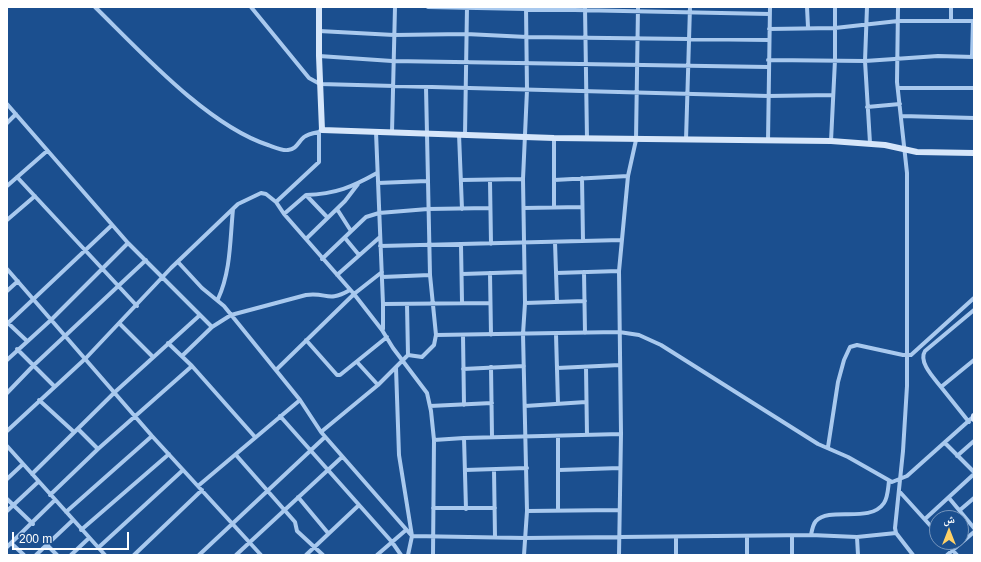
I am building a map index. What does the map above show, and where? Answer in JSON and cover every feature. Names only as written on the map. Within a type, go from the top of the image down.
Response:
[{"type":"street","points":[[95,7],[116,30],[186,93],[227,124],[255,140],[290,150],[295,148],[306,136],[320,131],[686,141],[831,141],[870,143],[917,152],[974,153]]},
{"type":"street","points":[[251,7],[309,78],[320,84],[768,96],[833,95]]},
{"type":"street","points":[[276,202],[319,162],[319,7]]},
{"type":"street","points":[[392,132],[394,7]]},
{"type":"street","points":[[428,7],[638,9],[770,14]]},
{"type":"street","points":[[462,209],[462,135],[466,89],[467,7]]},
{"type":"street","points":[[686,141],[690,7]]},
{"type":"street","points":[[768,141],[768,60],[770,7]]},
{"type":"street","points":[[807,7],[808,27]]},
{"type":"street","points":[[831,141],[835,60],[835,7]]},
{"type":"street","points":[[867,7],[865,61],[870,143]]},
{"type":"street","points":[[898,7],[898,88],[908,173],[906,406],[896,533],[912,555]]},
{"type":"street","points":[[951,7],[951,20]]},
{"type":"street","points":[[524,555],[527,511],[523,334],[525,303],[523,179],[527,37],[526,8]]},
{"type":"street","points":[[585,9],[587,139]]},
{"type":"street","points":[[619,555],[618,510],[621,434],[619,271],[628,176],[636,140],[638,9]]},
{"type":"street","points":[[768,60],[865,61],[938,56],[973,57],[973,21],[898,21],[835,28],[769,28]]},
{"type":"street","points":[[319,31],[394,35],[466,34],[527,37],[769,40]]},
{"type":"street","points":[[319,56],[392,61],[689,67],[768,67]]},
{"type":"street","points":[[408,355],[422,357],[426,355],[434,345],[436,334],[430,275],[426,88]]},
{"type":"street","points":[[898,88],[974,88]]},
{"type":"street","points":[[7,104],[128,243],[164,276],[212,327]]},
{"type":"street","points":[[867,107],[900,104]]},
{"type":"street","points":[[7,123],[16,114]]},
{"type":"street","points":[[902,116],[974,118]]},
{"type":"street","points":[[376,132],[383,304],[382,330]]},
{"type":"street","points":[[554,138],[554,208]]},
{"type":"street","points":[[7,186],[47,151]]},
{"type":"street","points":[[284,214],[306,195],[342,191],[358,184],[377,172]]},
{"type":"street","points":[[554,180],[628,176]]},
{"type":"street","points":[[17,177],[137,306]]},
{"type":"street","points":[[582,178],[583,241]]},
{"type":"street","points":[[461,180],[490,181],[523,179]]},
{"type":"street","points":[[378,183],[428,181]]},
{"type":"street","points":[[490,181],[491,244]]},
{"type":"street","points":[[306,239],[337,208],[358,184]]},
{"type":"street","points":[[7,432],[39,400],[86,358],[120,324],[164,276],[233,208],[261,193],[266,194],[276,202],[284,214],[322,259],[354,294],[425,390],[430,406],[434,440],[434,555]]},
{"type":"street","points":[[306,195],[327,217]]},
{"type":"street","points":[[7,220],[34,196]]},
{"type":"street","points":[[524,208],[582,207]]},
{"type":"street","points":[[218,299],[222,290],[228,266],[233,208]]},
{"type":"street","points":[[337,208],[351,231]]},
{"type":"street","points":[[322,259],[366,217],[379,213],[490,208]]},
{"type":"street","points":[[27,341],[8,324],[112,225]]},
{"type":"street","points":[[337,275],[380,237]]},
{"type":"street","points":[[345,238],[359,255]]},
{"type":"street","points":[[380,246],[429,244],[524,244],[622,240]]},
{"type":"street","points":[[555,242],[557,302]]},
{"type":"street","points":[[7,360],[17,349],[52,319],[128,243]]},
{"type":"street","points":[[462,245],[462,302]]},
{"type":"street","points":[[7,393],[34,365],[146,260]]},
{"type":"street","points":[[178,262],[202,288],[218,299],[300,400],[325,437],[412,536],[525,538],[747,537],[811,535],[857,538],[896,533]]},
{"type":"street","points":[[7,269],[86,358],[152,436],[261,555]]},
{"type":"street","points":[[556,273],[619,271]]},
{"type":"street","points":[[462,274],[524,272]]},
{"type":"street","points":[[584,272],[585,333]]},
{"type":"street","points":[[490,273],[491,335]]},
{"type":"street","points":[[276,370],[354,294],[382,274],[430,275]]},
{"type":"street","points":[[7,291],[18,281]]},
{"type":"street","points":[[182,356],[212,327],[231,315],[306,295],[317,294],[334,298],[350,290]]},
{"type":"street","points":[[828,447],[838,382],[844,360],[850,347],[857,345],[907,355],[914,353],[974,298]]},
{"type":"street","points":[[525,303],[584,301]]},
{"type":"street","points":[[383,304],[490,302]]},
{"type":"street","points":[[321,432],[378,385],[404,361],[408,355],[407,304]]},
{"type":"street","points":[[436,334],[491,335],[619,332],[639,336],[661,345],[818,444],[828,447],[869,468],[889,481],[896,482],[945,443],[972,418],[941,387],[922,360],[922,354],[974,310]]},
{"type":"street","points":[[32,474],[115,392],[200,315]]},
{"type":"street","points":[[120,324],[153,357]]},
{"type":"street","points":[[556,334],[558,404]]},
{"type":"street","points":[[464,335],[464,405]]},
{"type":"street","points":[[306,340],[337,375],[342,375],[387,337]]},
{"type":"street","points":[[168,343],[192,366],[256,437]]},
{"type":"street","points":[[17,349],[54,386]]},
{"type":"street","points":[[941,387],[974,360]]},
{"type":"street","points":[[357,362],[378,385]]},
{"type":"street","points":[[557,368],[620,365]]},
{"type":"street","points":[[50,495],[135,415],[192,366]]},
{"type":"street","points":[[463,369],[524,366]]},
{"type":"street","points":[[491,367],[492,437]]},
{"type":"street","points":[[586,367],[587,435]]},
{"type":"street","points":[[396,368],[399,455],[412,536],[408,555]]},
{"type":"street","points":[[39,400],[74,432]]},
{"type":"street","points":[[198,486],[300,400]]},
{"type":"street","points":[[525,406],[586,402]]},
{"type":"street","points":[[430,406],[492,403]]},
{"type":"street","points":[[280,416],[392,542],[401,555]]},
{"type":"street","points":[[78,429],[98,449]]},
{"type":"street","points":[[434,440],[621,434]]},
{"type":"street","points":[[66,512],[152,436]]},
{"type":"street","points":[[558,436],[558,510]]},
{"type":"street","points":[[199,555],[325,437]]},
{"type":"street","points":[[464,438],[466,509]]},
{"type":"street","points":[[957,456],[974,441]]},
{"type":"street","points":[[925,519],[974,473],[945,443]]},
{"type":"street","points":[[7,446],[104,555]]},
{"type":"street","points":[[81,530],[169,454]]},
{"type":"street","points":[[236,455],[295,522],[297,531],[323,555]]},
{"type":"street","points":[[236,555],[342,457]]},
{"type":"street","points":[[7,479],[23,464]]},
{"type":"street","points":[[465,470],[527,468]]},
{"type":"street","points":[[559,470],[620,468]]},
{"type":"street","points":[[98,548],[183,470]]},
{"type":"street","points":[[494,470],[495,537]]},
{"type":"street","points":[[811,535],[814,525],[819,518],[863,514],[878,509],[886,498],[889,481]]},
{"type":"street","points":[[7,511],[38,482]]},
{"type":"street","points":[[134,555],[202,490]]},
{"type":"street","points":[[899,491],[929,524]]},
{"type":"street","points":[[298,497],[328,533]]},
{"type":"street","points":[[949,498],[960,510],[974,498]]},
{"type":"street","points":[[7,499],[33,524]]},
{"type":"street","points":[[7,547],[33,524],[55,500]]},
{"type":"street","points":[[306,555],[328,533],[359,506]]},
{"type":"street","points":[[433,508],[495,508]]},
{"type":"street","points":[[527,511],[618,510]]},
{"type":"street","points":[[36,555],[72,520]]},
{"type":"street","points":[[377,555],[406,530]]},
{"type":"street","points":[[792,536],[792,555]]},
{"type":"street","points":[[676,537],[676,555]]},
{"type":"street","points":[[747,537],[747,555]]},
{"type":"street","points":[[71,555],[89,538]]},
{"type":"street","points":[[857,538],[858,555]]},
{"type":"street","points":[[12,543],[24,555]]},
{"type":"street","points":[[47,545],[57,555]]},
{"type":"street","points":[[947,555],[952,550],[957,555]]}]
